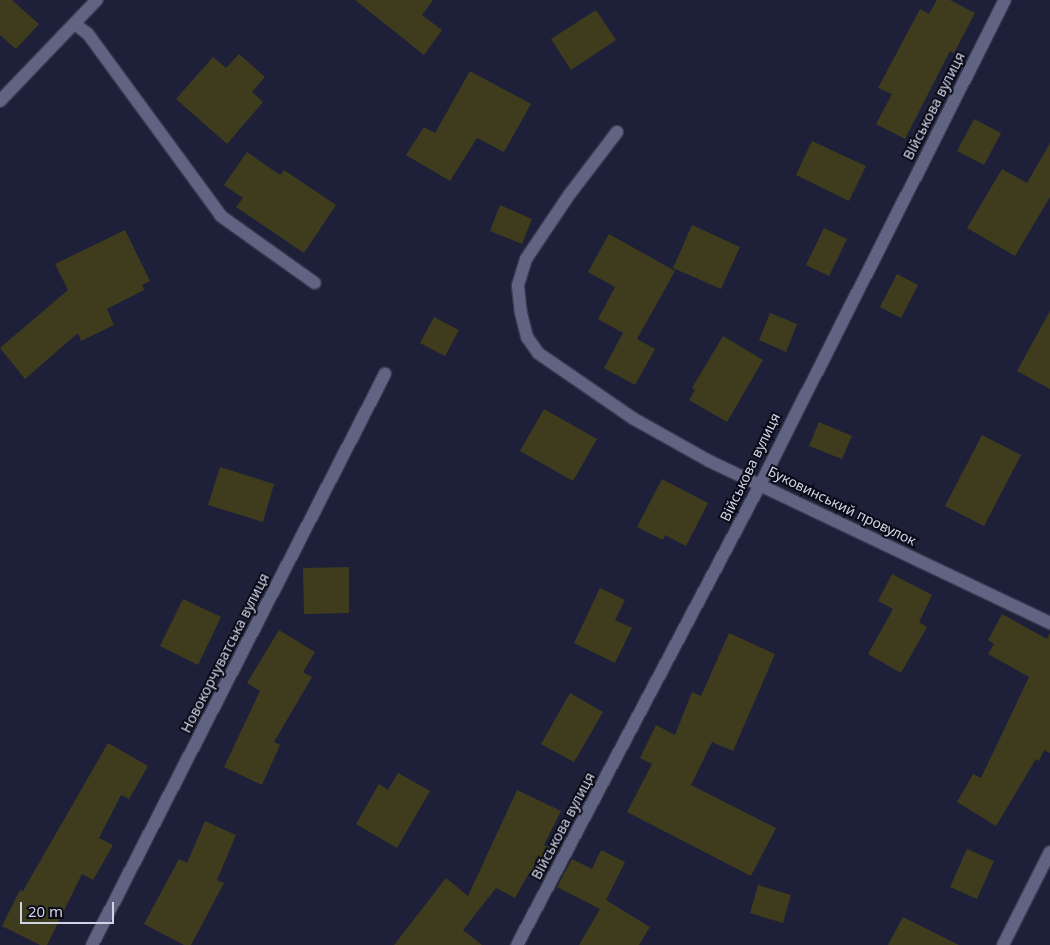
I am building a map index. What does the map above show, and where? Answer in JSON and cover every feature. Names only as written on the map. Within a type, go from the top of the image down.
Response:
[{"type":"street","points":[[0,101],[98,0]]},
{"type":"street","name":"Військова вулиця","points":[[517,945],[761,483],[1005,0]]},
{"type":"street","points":[[75,24],[88,34],[221,216],[316,283]]},
{"type":"street","name":"Буковинський провулок","points":[[617,132],[569,195],[526,259],[518,286],[527,337],[538,353],[634,419],[709,461],[761,483],[1050,623]]},
{"type":"street","name":"Новокорчуватська вулиця","points":[[92,945],[385,374]]},
{"type":"street","points":[[1003,945],[1050,852]]},
{"type":"building","points":[[0,0],[12,0],[39,24],[16,49],[0,35]]},
{"type":"building","points":[[355,0],[433,0],[422,15],[442,30],[424,55]]},
{"type":"building","points":[[937,0],[950,0],[975,13],[954,53],[950,51],[905,139],[876,124],[892,94],[878,88],[920,9],[929,14]]},
{"type":"building","points":[[596,10],[616,40],[571,70],[551,39]]},
{"type":"building","points":[[239,54],[265,77],[252,92],[263,102],[227,144],[176,99],[213,57],[226,68]]},
{"type":"building","points":[[470,71],[531,104],[504,152],[477,138],[450,181],[406,155],[424,127],[435,133]]},
{"type":"building","points":[[974,119],[1001,133],[984,165],[957,151]]},
{"type":"building","points":[[812,141],[866,166],[849,201],[796,175]]},
{"type":"building","points":[[1050,143],[1050,197],[1015,256],[967,228],[1002,169],[1027,183]]},
{"type":"building","points":[[247,152],[280,175],[284,170],[336,205],[304,253],[236,207],[243,198],[224,185]]},
{"type":"building","points":[[500,205],[532,219],[522,244],[490,231]]},
{"type":"building","points":[[692,225],[740,247],[721,289],[673,268]]},
{"type":"building","points":[[824,228],[847,239],[829,276],[806,265]]},
{"type":"building","points":[[125,230],[150,281],[142,285],[144,290],[107,309],[114,325],[81,341],[78,333],[25,379],[0,348],[68,290],[55,264]]},
{"type":"building","points":[[609,234],[675,271],[637,339],[655,349],[635,385],[604,368],[623,333],[598,319],[615,287],[588,272]]},
{"type":"building","points":[[897,274],[918,285],[901,318],[880,307]]},
{"type":"building","points":[[1050,311],[1050,389],[1017,371]]},
{"type":"building","points":[[770,313],[797,324],[786,352],[759,340]]},
{"type":"building","points":[[434,317],[459,330],[445,356],[420,343]]},
{"type":"building","points":[[723,336],[763,360],[727,422],[689,400],[695,390],[692,388]]},
{"type":"building","points":[[544,409],[597,439],[573,481],[520,451]]},
{"type":"building","points":[[819,422],[852,436],[842,459],[809,446]]},
{"type":"building","points":[[982,435],[1021,455],[984,526],[945,506]]},
{"type":"building","points":[[220,467],[274,484],[263,522],[208,505]]},
{"type":"building","points":[[662,479],[708,503],[686,546],[665,535],[663,540],[637,527]]},
{"type":"building","points":[[349,567],[349,613],[304,614],[303,568]]},
{"type":"building","points":[[892,574],[932,595],[919,622],[927,627],[901,673],[868,654],[893,609],[878,601]]},
{"type":"building","points":[[600,588],[625,600],[615,620],[632,628],[615,663],[574,643]]},
{"type":"building","points":[[183,599],[221,617],[198,665],[160,646]]},
{"type":"building","points":[[1002,614],[1047,639],[1050,633],[1050,753],[1044,750],[1039,761],[1036,759],[996,826],[957,802],[973,774],[981,778],[1029,677],[988,654],[994,644],[988,640]]},
{"type":"building","points":[[279,630],[315,652],[303,672],[312,677],[274,742],[280,745],[262,785],[224,767],[260,691],[247,683]]},
{"type":"building","points":[[729,633],[775,654],[733,751],[712,742],[691,785],[776,828],[751,876],[627,812],[652,764],[640,758],[656,725],[675,735],[692,692],[701,696]]},
{"type":"building","points":[[570,693],[603,712],[574,762],[541,744]]},
{"type":"building","points":[[108,743],[148,766],[129,799],[121,795],[99,838],[113,845],[93,880],[82,874],[47,945],[40,945],[2,926],[20,890],[23,891]]},
{"type":"building","points":[[398,773],[430,791],[397,848],[356,824],[379,784],[388,790]]},
{"type":"building","points":[[517,790],[561,811],[544,845],[557,851],[542,880],[529,873],[515,898],[496,888],[463,930],[482,945],[394,945],[446,878],[468,896]]},
{"type":"building","points":[[205,821],[236,835],[217,880],[224,883],[191,945],[184,945],[144,924],[179,859],[187,863]]},
{"type":"building","points":[[967,849],[994,861],[977,899],[950,887]]},
{"type":"building","points":[[601,850],[625,862],[606,900],[650,927],[639,945],[579,945],[600,909],[557,887],[572,859],[592,869]]},
{"type":"building","points":[[758,885],[791,895],[783,923],[750,913]]},
{"type":"building","points":[[903,917],[959,945],[888,945]]}]
